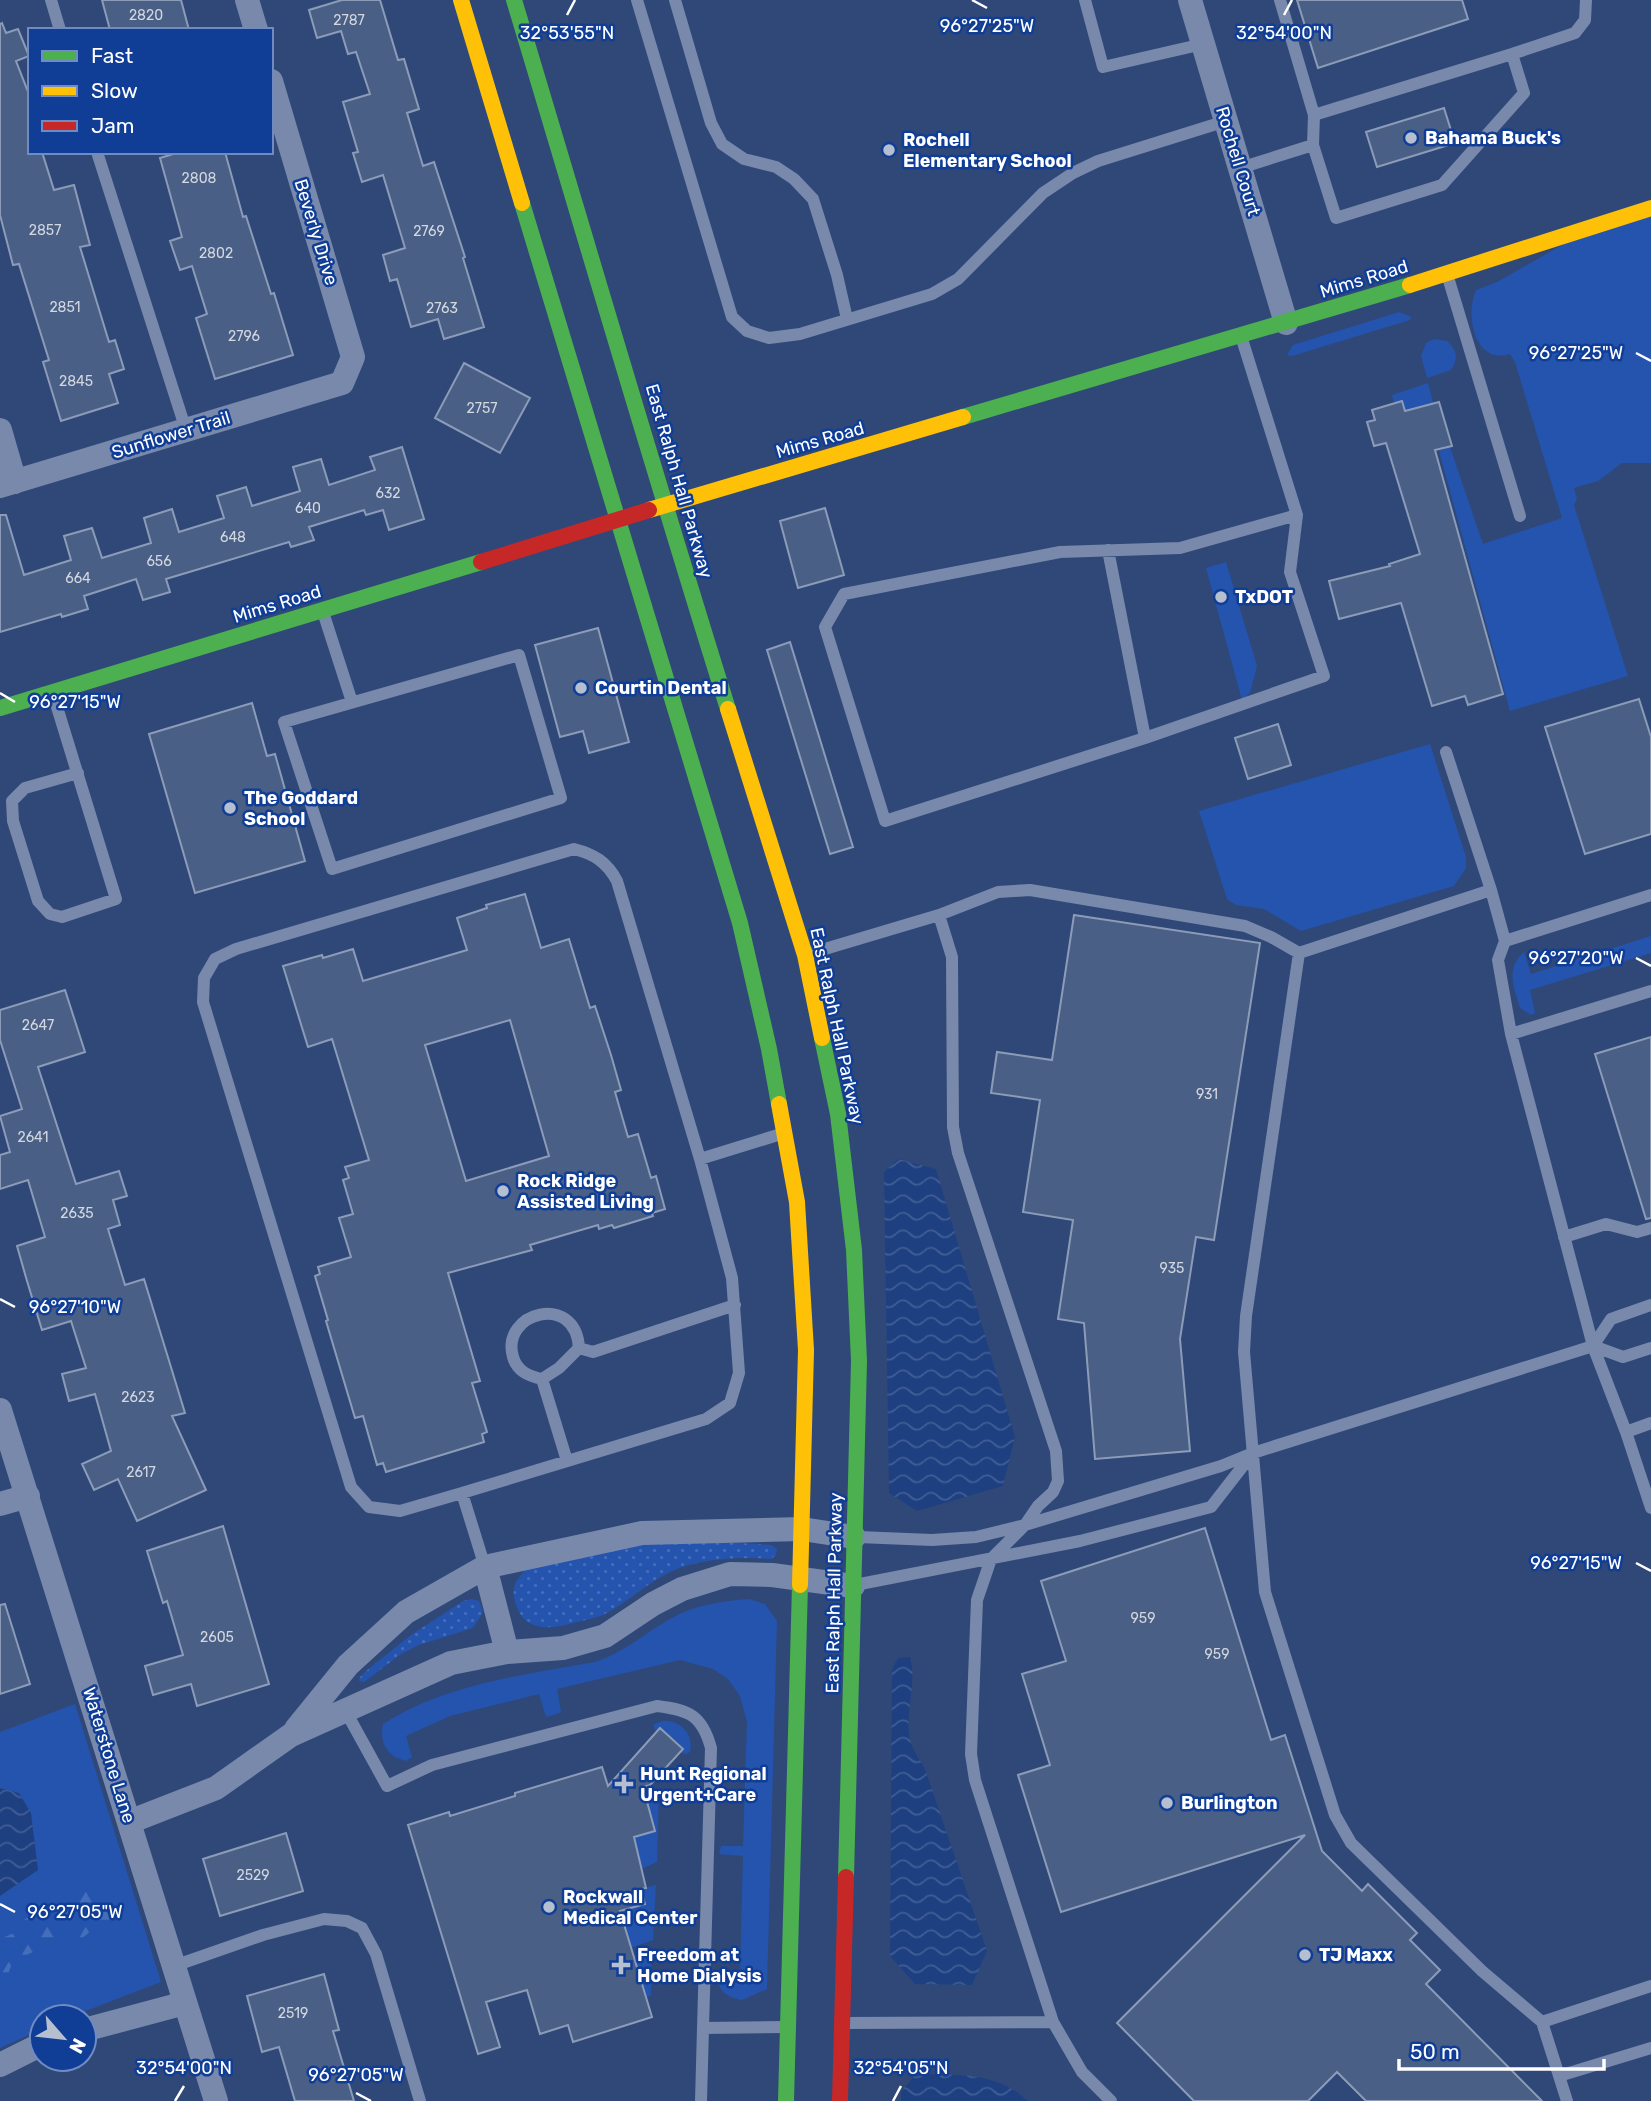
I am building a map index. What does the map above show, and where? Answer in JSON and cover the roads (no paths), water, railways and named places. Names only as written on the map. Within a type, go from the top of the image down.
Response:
[{"type":"main road","name":"East Ralph Hall Parkway","points":[[461,0],[740,923],[769,1049],[797,1202],[806,1350],[786,2101]]},
{"type":"main road","name":"East Ralph Hall Parkway","points":[[514,0],[805,955],[838,1114],[853,1250],[859,1362],[840,2101]]},
{"type":"main road","name":"Mims Road","points":[[0,708],[666,506],[1286,323],[1651,208]]},
{"type":"street","points":[[247,0],[255,28]]},
{"type":"street","name":"Rochell Court","points":[[1189,0],[1286,323]]},
{"type":"street","name":"Beverly Drive","points":[[273,87],[354,357],[342,383]]},
{"type":"street","name":"Sunflower Trail","points":[[8,484],[342,383]]},
{"type":"street","points":[[0,430],[8,484]]},
{"type":"street","name":"Waterstone Lane","points":[[0,1410],[216,2101]]},
{"type":"street","points":[[0,1504],[28,1496]]},
{"type":"street","points":[[291,1735],[348,1665],[406,1612],[485,1567],[642,1533],[802,1529],[854,1537]]},
{"type":"street","points":[[485,1567],[507,1651]]},
{"type":"street","points":[[129,1822],[216,1788],[291,1735],[451,1663],[507,1651],[563,1648],[605,1636],[653,1604],[682,1589],[730,1574],[772,1575],[853,1586]]},
{"type":"street","points":[[98,2026],[185,2003]]},
{"type":"street","points":[[0,2065],[28,2052]]},
{"type":"lane","points":[[51,0],[59,28]]},
{"type":"lane","points":[[637,0],[732,317],[747,331],[769,338],[800,334],[932,294],[958,279],[1043,193],[1073,173],[1098,161],[1226,121]]},
{"type":"lane","points":[[675,0],[711,123],[722,144],[744,159],[776,167],[794,179],[813,199],[837,275],[847,319]]},
{"type":"lane","points":[[1085,0],[1103,67],[1203,44]]},
{"type":"lane","points":[[1280,0],[1314,115],[1313,145],[1336,218],[1443,185],[1524,93],[1512,54]]},
{"type":"lane","points":[[1314,115],[1575,33],[1585,20],[1586,0]]},
{"type":"lane","points":[[1240,168],[1313,145]]},
{"type":"lane","points":[[98,154],[186,430]]},
{"type":"lane","points":[[1447,273],[1520,516]]},
{"type":"lane","points":[[1241,335],[1297,515],[1290,572],[1324,676],[1145,738],[885,821],[825,627],[844,594],[1060,552],[1180,548],[1297,515]]},
{"type":"lane","points":[[1108,550],[1145,738]]},
{"type":"lane","points":[[322,610],[352,702]]},
{"type":"lane","points":[[519,655],[561,798],[332,869],[284,722],[352,702],[519,655]]},
{"type":"lane","points":[[52,692],[78,773],[116,899],[62,917],[50,914],[38,901],[12,816],[12,801],[25,788],[78,773]]},
{"type":"lane","points":[[1446,752],[1505,941],[1498,960],[1511,1034],[1593,1346],[1651,1508]]},
{"type":"lane","points":[[574,849],[591,853],[610,868],[617,881],[700,1159],[724,1242],[735,1305],[739,1374],[730,1403],[706,1419],[400,1511],[369,1507],[351,1487],[203,1002],[204,978],[215,959],[236,949],[574,849]]},
{"type":"lane","points":[[805,955],[939,915],[998,892],[1030,890],[1245,926],[1299,953],[1491,890]]},
{"type":"lane","points":[[1505,941],[1651,895]]},
{"type":"lane","points":[[939,915],[952,957],[953,1127],[958,1153],[1056,1451],[1058,1481],[1053,1492],[1038,1506],[1025,1525],[991,1559],[977,1600],[971,1754],[975,1780],[1053,2022],[1082,2072],[1111,2101]]},
{"type":"lane","points":[[1299,953],[1246,1316],[1244,1352],[1265,1592],[1335,1815],[1351,1843],[1482,1971],[1542,2022],[1567,2101]]},
{"type":"lane","points":[[1511,1034],[1651,991]]},
{"type":"lane","points":[[700,1159],[784,1133]]},
{"type":"lane","points":[[1564,1237],[1606,1224],[1637,1232],[1651,1228]]},
{"type":"lane","points":[[579,1348],[593,1352],[735,1305]]},
{"type":"lane","points":[[1593,1346],[1611,1319],[1651,1305]]},
{"type":"lane","points":[[554,1314],[569,1320],[579,1333],[579,1348],[559,1368],[542,1379],[527,1376],[515,1363],[510,1348],[515,1332],[523,1322],[538,1315],[554,1314]]},
{"type":"lane","points":[[854,1537],[943,1540],[976,1537],[1025,1525],[1221,1466],[1254,1452],[1593,1346],[1623,1357],[1651,1348]]},
{"type":"lane","points":[[542,1379],[567,1461]]},
{"type":"lane","points":[[1626,1432],[1651,1423]]},
{"type":"lane","points":[[853,1586],[1080,1541],[1211,1507],[1254,1452]]},
{"type":"lane","points":[[462,1493],[485,1567]]},
{"type":"lane","points":[[345,1710],[387,1786],[432,1765],[657,1706],[683,1709],[697,1719],[706,1731],[710,1748],[701,2101]]},
{"type":"lane","points":[[174,1966],[263,1935],[324,1919],[347,1921],[362,1928],[376,1954],[420,2101]]},
{"type":"lane","points":[[1542,2022],[1651,1986]]},
{"type":"lane","points":[[842,2023],[1053,2022]]},
{"type":"lane","points":[[703,2028],[789,2027]]},
{"type":"lane","points":[[1559,2076],[1651,2048]]},
{"type":"water","points":[[898,1159],[936,1169],[1015,1437],[1003,1486],[917,1511],[889,1493],[884,1172]]},
{"type":"water","points":[[910,1657],[910,1739],[925,1769],[987,1951],[972,1985],[915,1984],[890,1956],[892,1669],[898,1658]]},
{"type":"water","points":[[0,1788],[19,1793],[31,1813],[38,1870],[0,1896]]},
{"type":"water","points":[[916,2074],[961,2075],[989,2080],[1016,2091],[1028,2101],[901,2101],[901,2092]]},
{"type":"place","name":"Bahama Buck's","points":[[1411,138]]},
{"type":"place","name":"Rochell Elementary School","points":[[889,150]]},
{"type":"place","name":"TxDOT","points":[[1221,597]]},
{"type":"place","name":"Courtin Dental","points":[[581,688]]},
{"type":"place","name":"The Goddard School","points":[[230,808]]},
{"type":"place","name":"Rock Ridge Assisted Living","points":[[503,1191]]},
{"type":"place","name":"Hunt Regional Urgent+Care","points":[[624,1784]]},
{"type":"place","name":"Burlington","points":[[1167,1803]]},
{"type":"place","name":"Rockwall Medical Center","points":[[549,1907]]},
{"type":"place","name":"TJ Maxx","points":[[1305,1955]]},
{"type":"place","name":"Freedom at Home Dialysis","points":[[621,1965]]}]
